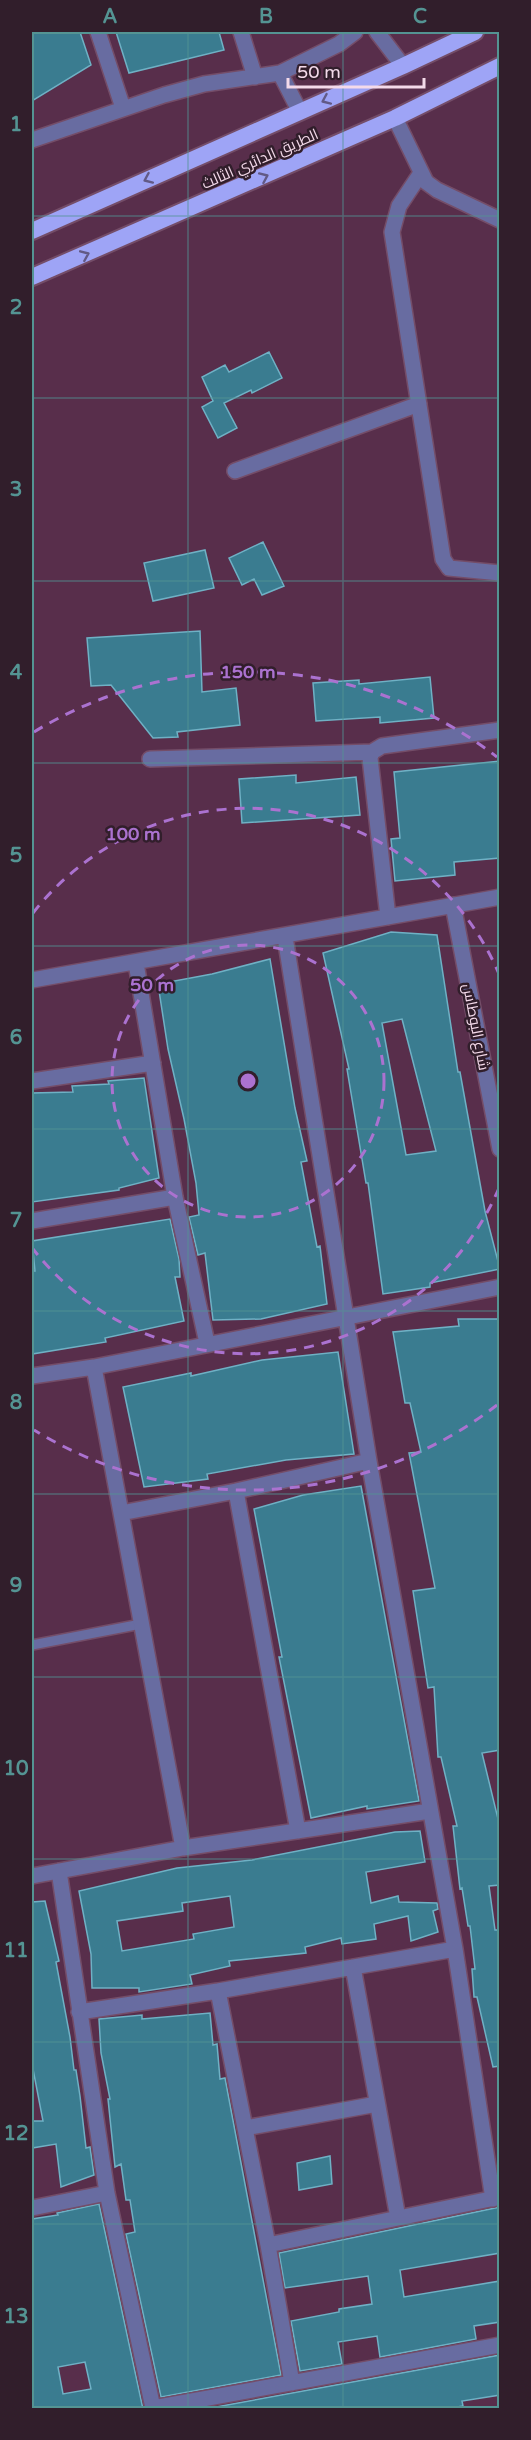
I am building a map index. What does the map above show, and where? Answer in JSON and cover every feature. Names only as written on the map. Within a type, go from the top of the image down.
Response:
[{"type":"highway","name":"الطريق الدائري الثالث","points":[[32,231],[475,32]]},
{"type":"highway","name":"الطريق الدائري الثالث","points":[[32,277],[395,118],[500,66]]},
{"type":"street","points":[[98,32],[123,108]]},
{"type":"street","points":[[241,32],[255,77]]},
{"type":"street","points":[[32,140],[123,108],[204,84],[280,73],[339,44],[355,32]]},
{"type":"street","points":[[377,32],[403,66]]},
{"type":"street","points":[[280,73],[300,112]]},
{"type":"street","points":[[395,118],[426,182],[437,190],[500,220]]},
{"type":"street","points":[[421,173],[399,206],[392,232],[443,559],[449,568],[500,573]]},
{"type":"street","points":[[235,471],[418,404]]},
{"type":"street","points":[[150,759],[372,752],[382,746],[500,730]]},
{"type":"street","points":[[372,752],[370,758],[388,917]]},
{"type":"street","points":[[32,980],[285,937],[500,897]]},
{"type":"street","name":"شارع البوطاس","points":[[453,905],[500,1149]]},
{"type":"street","points":[[268,2245],[496,2198],[455,1949],[369,1461],[285,937]]},
{"type":"street","points":[[136,963],[175,1197],[207,1343]]},
{"type":"street","points":[[32,1081],[153,1063]]},
{"type":"street","points":[[32,1221],[175,1197]]},
{"type":"street","points":[[32,1376],[94,1367],[500,1287]]},
{"type":"street","points":[[94,1367],[183,1848]]},
{"type":"street","points":[[121,1513],[236,1491],[369,1461]]},
{"type":"street","points":[[236,1491],[298,1831]]},
{"type":"street","points":[[32,1876],[183,1848],[430,1811]]},
{"type":"street","points":[[59,1871],[107,2193],[153,2408],[500,2345]]},
{"type":"street","points":[[79,2012],[218,1991],[455,1949]]},
{"type":"street","points":[[353,1967],[398,2218]]},
{"type":"street","points":[[218,1991],[268,2245],[292,2383]]},
{"type":"street","points":[[245,2128],[378,2104]]},
{"type":"street","points":[[32,2208],[107,2193]]},
{"type":"lane","points":[[32,1645],[141,1624]]},
{"type":"building","points":[[32,32],[80,32],[91,65],[32,101]]},
{"type":"building","points":[[116,32],[219,32],[224,50],[129,73]]},
{"type":"building","points":[[269,352],[282,378],[252,393],[251,390],[224,403],[237,428],[218,438],[202,407],[213,401],[202,377],[225,365],[229,372]]},
{"type":"building","points":[[263,542],[284,586],[262,595],[254,579],[242,585],[229,558]]},
{"type":"building","points":[[205,550],[214,588],[153,601],[144,563]]},
{"type":"building","points":[[200,631],[202,692],[236,688],[240,725],[177,732],[178,737],[153,738],[111,685],[91,686],[87,638]]},
{"type":"building","points":[[430,677],[434,718],[380,723],[380,717],[316,721],[313,683],[359,680],[359,684]]},
{"type":"building","points":[[500,761],[500,858],[454,862],[455,875],[395,881],[391,839],[400,838],[394,772]]},
{"type":"building","points":[[296,775],[296,783],[356,777],[360,815],[242,823],[239,779]]},
{"type":"building","points":[[391,932],[437,935],[458,1072],[460,1072],[485,1211],[500,1269],[430,1283],[430,1287],[383,1294],[368,1183],[366,1183],[347,1069],[349,1069],[323,953]],"holes":[[[402,1019],[436,1151],[406,1155],[382,1023]]]},
{"type":"building","points":[[270,959],[295,1108],[307,1161],[301,1162],[317,1247],[320,1246],[327,1304],[261,1319],[213,1320],[205,1253],[198,1255],[189,1217],[199,1215],[196,1183],[168,1049],[158,984],[212,974]]},
{"type":"building","points":[[144,1078],[159,1178],[119,1188],[119,1190],[32,1202],[32,1093],[73,1092],[72,1086],[109,1084],[108,1081]]},
{"type":"building","points":[[170,1219],[179,1259],[180,1277],[175,1277],[184,1321],[105,1338],[106,1342],[32,1354],[32,1271],[35,1271],[32,1241]]},
{"type":"building","points":[[458,1319],[500,1319],[500,1750],[482,1753],[500,1827],[500,1885],[489,1886],[495,1930],[500,1930],[500,2066],[493,2067],[477,1997],[474,1997],[472,1969],[475,1969],[470,1926],[468,1926],[462,1888],[460,1889],[453,1826],[457,1826],[441,1757],[438,1757],[434,1687],[428,1688],[413,1591],[435,1588],[409,1453],[421,1452],[410,1403],[405,1403],[393,1332],[459,1326]]},
{"type":"building","points":[[338,1352],[354,1454],[286,1460],[207,1474],[208,1479],[144,1487],[123,1387],[191,1373],[191,1376],[262,1360]]},
{"type":"building","points":[[361,1486],[419,1801],[367,1809],[367,1806],[311,1818],[279,1657],[282,1657],[254,1509],[303,1495]]},
{"type":"building","points":[[420,1831],[425,1862],[366,1872],[371,1903],[398,1896],[399,1902],[437,1903],[438,1909],[433,1911],[438,1932],[411,1941],[408,1916],[374,1924],[376,1939],[342,1944],[341,1938],[305,1947],[306,1953],[229,1961],[230,1966],[190,1975],[192,1984],[139,1992],[139,1988],[92,1988],[91,1954],[79,1891],[177,1868],[252,1860],[395,1832]],"holes":[[[230,1896],[234,1927],[193,1934],[194,1939],[122,1951],[117,1921],[183,1911],[182,1903]]]},
{"type":"building","points":[[45,1901],[59,1961],[56,1962],[74,2070],[76,2070],[86,2148],[90,2147],[94,2175],[61,2187],[56,2144],[32,2148],[32,2121],[43,2121],[32,2069],[32,1902]]},
{"type":"building","points":[[210,2013],[213,2045],[217,2044],[220,2079],[225,2078],[281,2375],[161,2397],[126,2234],[135,2232],[130,2200],[126,2200],[121,2164],[115,2167],[108,2099],[110,2099],[101,2053],[99,2019],[142,2015],[142,2019]]},
{"type":"building","points":[[330,2156],[332,2184],[299,2190],[297,2163]]},
{"type":"building","points":[[99,2204],[143,2409],[32,2409],[32,2219],[58,2215],[57,2213]],"holes":[[[85,2362],[91,2389],[63,2394],[58,2367]]]},
{"type":"building","points":[[500,2207],[500,2253],[400,2270],[404,2297],[500,2281],[500,2322],[474,2326],[476,2339],[380,2357],[377,2336],[338,2342],[342,2364],[300,2371],[291,2321],[339,2312],[339,2309],[372,2304],[368,2276],[285,2288],[279,2253]]},
{"type":"building","points":[[500,2355],[500,2395],[462,2401],[463,2406],[445,2409],[205,2409]]}]
